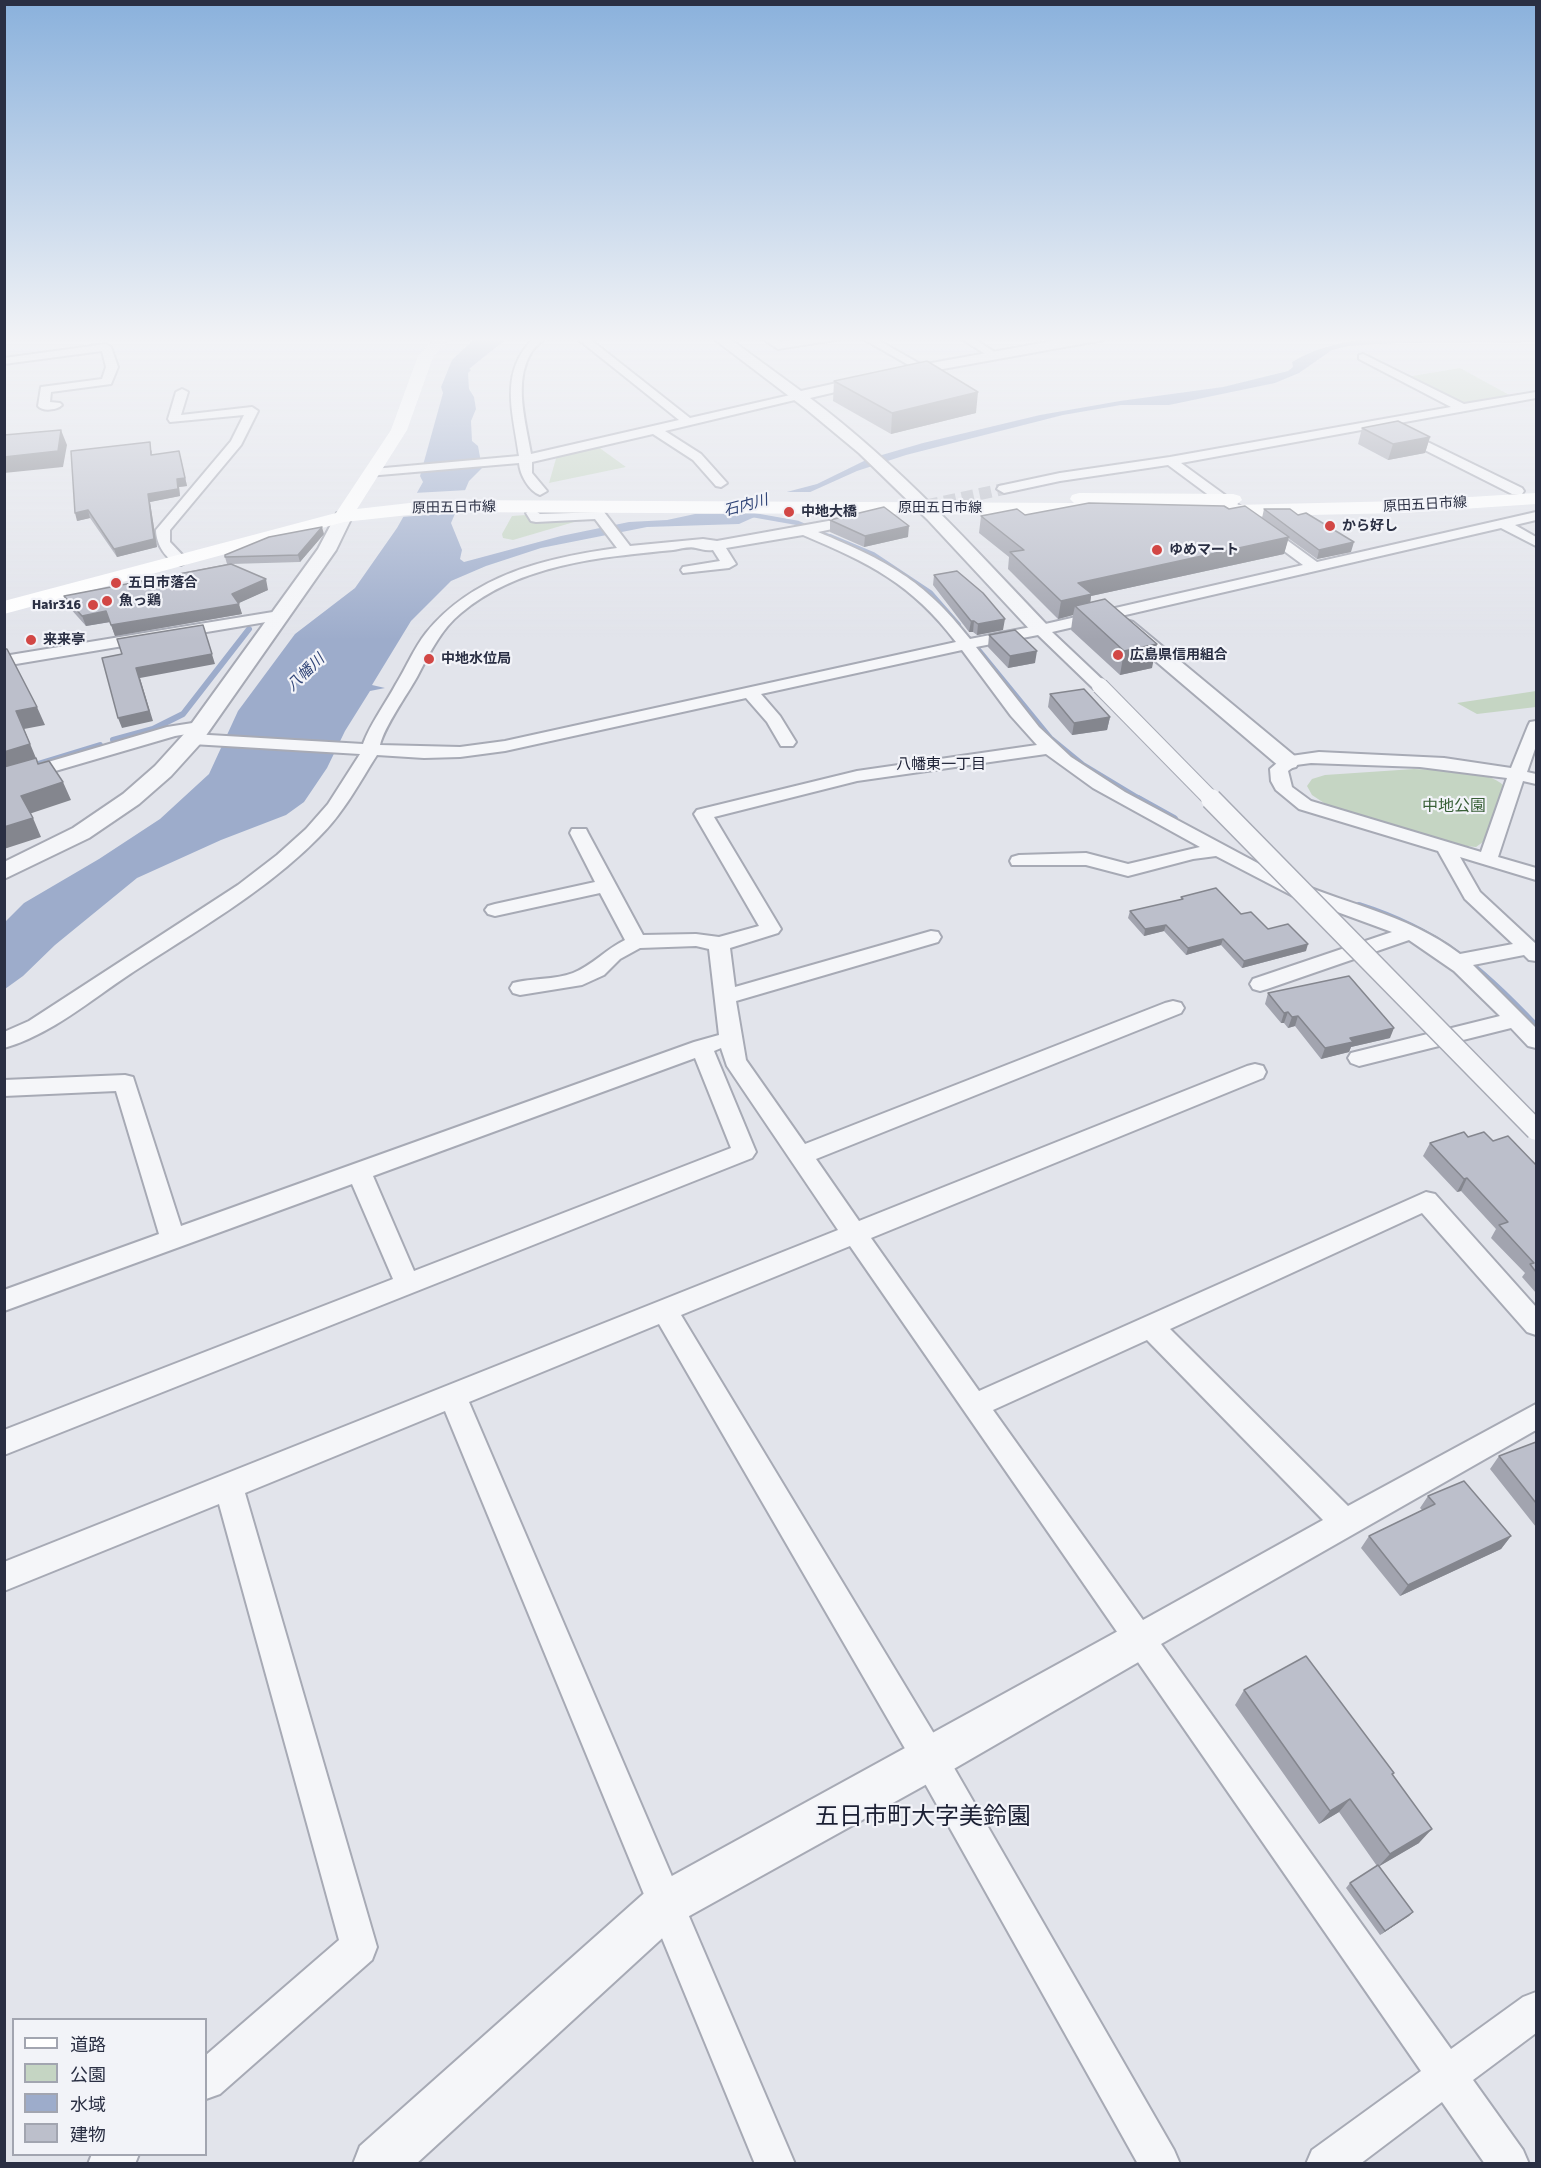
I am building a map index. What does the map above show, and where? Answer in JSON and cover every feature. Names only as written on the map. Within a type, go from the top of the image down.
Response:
[{"type":"main road","points":[[347,511],[379,472],[396,437]]},
{"type":"main road","name":"原田五日市線","points":[[4,596],[176,556],[347,511],[384,506],[692,497],[920,504],[1403,507],[1532,492]]},
{"type":"main road","name":"原田五日市線","points":[[514,502],[638,508],[783,509],[833,509],[920,504]]},
{"type":"main road","name":"原田五日市線","points":[[4,608],[176,556]]},
{"type":"street","points":[[176,556],[163,543],[164,530],[239,437]]},
{"type":"street","points":[[523,437],[527,459],[526,473],[540,491]]},
{"type":"street","points":[[379,472],[527,459],[619,437]]},
{"type":"street","points":[[667,437],[697,457],[721,483]]},
{"type":"street","points":[[849,437],[920,504],[1041,630],[1100,686],[1536,1130]]},
{"type":"street","points":[[1004,489],[1059,477],[1170,461],[1302,437]]},
{"type":"street","points":[[1412,437],[1532,492]]},
{"type":"street","points":[[1170,461],[1314,567]]},
{"type":"street","points":[[807,528],[826,520],[833,509]]},
{"type":"street","points":[[4,872],[81,833],[131,799],[199,735],[279,616],[327,550],[347,511]]},
{"type":"street","points":[[532,513],[536,518],[599,515],[625,548]]},
{"type":"street","points":[[4,781],[173,731],[364,750],[460,752],[505,746],[1041,630],[1536,516]]},
{"type":"street","points":[[653,558],[710,544],[856,520]]},
{"type":"street","points":[[1503,524],[1536,542]]},
{"type":"street","points":[[807,528],[863,557],[915,589],[970,644],[1025,721],[1050,748],[1098,782],[1297,891],[1380,918],[1467,960],[1532,952]]},
{"type":"street","points":[[4,1041],[37,1026],[245,889],[313,833],[335,807],[364,750],[372,742],[431,637],[460,603],[535,569],[625,548],[710,544],[729,564],[688,570]]},
{"type":"street","points":[[1112,614],[1288,762]]},
{"type":"street","points":[[4,661],[279,616]]},
{"type":"street","points":[[750,692],[774,720],[786,742]]},
{"type":"street","points":[[1488,858],[1536,726]]},
{"type":"street","points":[[520,988],[575,980],[597,970],[613,954],[636,942],[696,940],[719,944],[771,929],[703,814],[857,776],[1050,748]]},
{"type":"street","points":[[1536,779],[1478,768],[1380,760],[1306,759],[1288,762],[1279,769],[1278,777],[1282,787],[1305,805],[1536,874]]},
{"type":"street","points":[[579,833],[636,942]]},
{"type":"street","points":[[1445,847],[1472,895],[1532,952]]},
{"type":"street","points":[[1019,861],[1086,859],[1128,870],[1192,853],[1220,850]]},
{"type":"street","points":[[495,910],[608,885]]},
{"type":"street","points":[[1260,984],[1411,932]]},
{"type":"street","points":[[725,997],[931,937]]},
{"type":"street","points":[[719,944],[730,1038],[735,1060],[854,1235],[1509,2163]]},
{"type":"street","points":[[1467,960],[1479,981],[1536,1041]]},
{"type":"street","points":[[800,1156],[1173,1008]]},
{"type":"street","points":[[1359,1058],[1515,1020]]},
{"type":"street","points":[[4,1301],[730,1038]]},
{"type":"street","points":[[4,1443],[744,1152],[702,1047]]},
{"type":"street","points":[[4,1576],[1255,1072]]},
{"type":"street","points":[[4,1088],[125,1083],[173,1239]]},
{"type":"street","points":[[359,1171],[407,1283]]},
{"type":"street","points":[[974,1406],[1426,1201],[1536,1324]]},
{"type":"street","points":[[665,1311],[930,1759],[1160,2163]]},
{"type":"street","points":[[1150,1326],[1324,1500],[1345,1525]]},
{"type":"street","points":[[453,1397],[775,2163]]},
{"type":"street","points":[[378,2163],[666,1904],[930,1759],[1536,1416]]},
{"type":"street","points":[[207,2078],[359,1947],[228,1486]]},
{"type":"street","points":[[1326,2163],[1536,2010]]},
{"type":"green space","points":[[597,446],[626,467],[549,483],[557,455]]},
{"type":"green space","points":[[526,515],[532,522],[581,520],[513,540],[503,538],[502,534],[512,516]]},
{"type":"green space","points":[[1536,691],[1536,707],[1477,714],[1457,703]]},
{"type":"green space","name":"中地公園","points":[[1414,769],[1475,773],[1497,780],[1504,786],[1483,842],[1476,847],[1466,846],[1327,805],[1312,795],[1307,786],[1312,779],[1325,775]]},
{"type":"water","points":[[431,437],[472,437],[472,441],[478,446],[482,468],[469,481],[451,523],[462,550],[460,559],[464,562],[561,536],[629,522],[667,520],[737,505],[817,484],[868,459],[923,443],[947,437],[976,437],[906,455],[857,471],[739,524],[647,527],[541,548],[486,566],[451,581],[411,621],[372,685],[385,688],[370,691],[345,731],[327,768],[304,802],[286,815],[221,840],[137,878],[5,989],[5,922],[24,903],[99,859],[160,819],[209,774],[238,711],[295,634],[355,588],[397,528],[423,482],[420,476]]},
{"type":"pier","points":[[468,490],[458,513],[400,517],[414,493]]},
{"type":"pier","points":[[776,492],[820,492],[765,514],[681,514]]},
{"type":"building","points":[[4,437],[60,437],[58,451],[4,457]]},
{"type":"building","points":[[1380,437],[1429,437],[1393,444]]},
{"type":"building","points":[[150,442],[151,455],[179,451],[185,478],[177,479],[178,489],[148,494],[154,539],[114,549],[88,510],[75,513],[71,451]]},
{"type":"building","points":[[1089,503],[1224,506],[1229,509],[1245,506],[1289,537],[1078,583],[1092,594],[1061,601],[1010,552],[1024,550],[981,516],[1017,509],[1025,515]]},
{"type":"building","points":[[884,507],[909,526],[865,536],[830,520]]},
{"type":"building","points":[[1264,509],[1290,509],[1298,515],[1306,513],[1354,542],[1319,550]]},
{"type":"building","points":[[322,527],[298,555],[225,557],[225,555],[269,537]]},
{"type":"building","points":[[231,564],[266,579],[232,594],[239,604],[111,625],[106,611],[82,616],[64,596]]},
{"type":"building","points":[[957,571],[983,593],[1005,619],[978,624],[971,621],[934,575]]},
{"type":"building","points":[[1105,599],[1157,644],[1124,651],[1075,606]]},
{"type":"building","points":[[203,625],[212,654],[136,668],[149,711],[118,718],[102,658],[122,654],[117,639]]},
{"type":"building","points":[[1015,630],[1037,651],[1010,656],[989,635]]},
{"type":"building","points":[[4,649],[7,649],[37,707],[16,711],[30,744],[4,752]]},
{"type":"building","points":[[1084,689],[1110,717],[1074,723],[1050,694]]},
{"type":"building","points":[[36,758],[38,764],[49,761],[63,782],[21,796],[33,818],[4,827],[4,767]]},
{"type":"building","points":[[1216,888],[1241,914],[1251,912],[1268,929],[1288,924],[1308,944],[1244,961],[1223,939],[1188,948],[1166,925],[1145,929],[1130,911],[1183,899],[1181,897]]},
{"type":"building","points":[[1349,976],[1394,1028],[1350,1038],[1353,1042],[1325,1048],[1298,1016],[1292,1017],[1288,1012],[1284,1013],[1268,993]]},
{"type":"building","points":[[1464,1132],[1468,1137],[1484,1132],[1493,1141],[1508,1136],[1536,1165],[1536,1272],[1530,1264],[1534,1263],[1499,1225],[1508,1222],[1430,1143]]},
{"type":"building","points":[[1536,1442],[1536,1503],[1499,1456]]},
{"type":"building","points":[[1464,1481],[1511,1536],[1408,1585],[1369,1536],[1435,1504],[1428,1496]]},
{"type":"building","points":[[1306,1656],[1394,1773],[1392,1774],[1432,1829],[1390,1854],[1350,1799],[1330,1811],[1244,1690]]},
{"type":"building","points":[[1378,1865],[1413,1912],[1385,1931],[1350,1883]]},
{"type":"waterway","name":"石内川","points":[[747,514],[798,523],[833,538]]},
{"type":"waterway","points":[[830,537],[873,555],[930,593],[958,625]]},
{"type":"waterway","points":[[113,740],[153,729],[183,714],[249,629]]},
{"type":"waterway","points":[[970,640],[1050,738],[1083,765],[1141,800]]},
{"type":"waterway","points":[[28,767],[100,745]]},
{"type":"waterway","points":[[1138,799],[1174,819]]},
{"type":"waterway","points":[[1359,906],[1412,927],[1456,954],[1496,987],[1536,1027]]},
{"type":"tunnel","points":[[909,509],[1004,489]]},
{"type":"place","name":"中地大橋","points":[[789,512]]},
{"type":"place","name":"から好し","points":[[1330,526]]},
{"type":"place","name":"ゆめマート","points":[[1157,550]]},
{"type":"place","name":"五日市落合","points":[[116,583]]},
{"type":"place","name":"魚っ鶏","points":[[107,601]]},
{"type":"place","name":"Hair316","points":[[93,605]]},
{"type":"place","name":"来来亭","points":[[31,640]]},
{"type":"place","name":"広島県信用組合","points":[[1118,655]]},
{"type":"place","name":"中地水位局","points":[[429,659]]},
{"type":"district","name":"八幡東一丁目","points":[[941,765]]},
{"type":"district","name":"五日市町大字美鈴園","points":[[923,1818]]},
{"type":"water label","name":"八幡川","points":[[306,673]]}]
